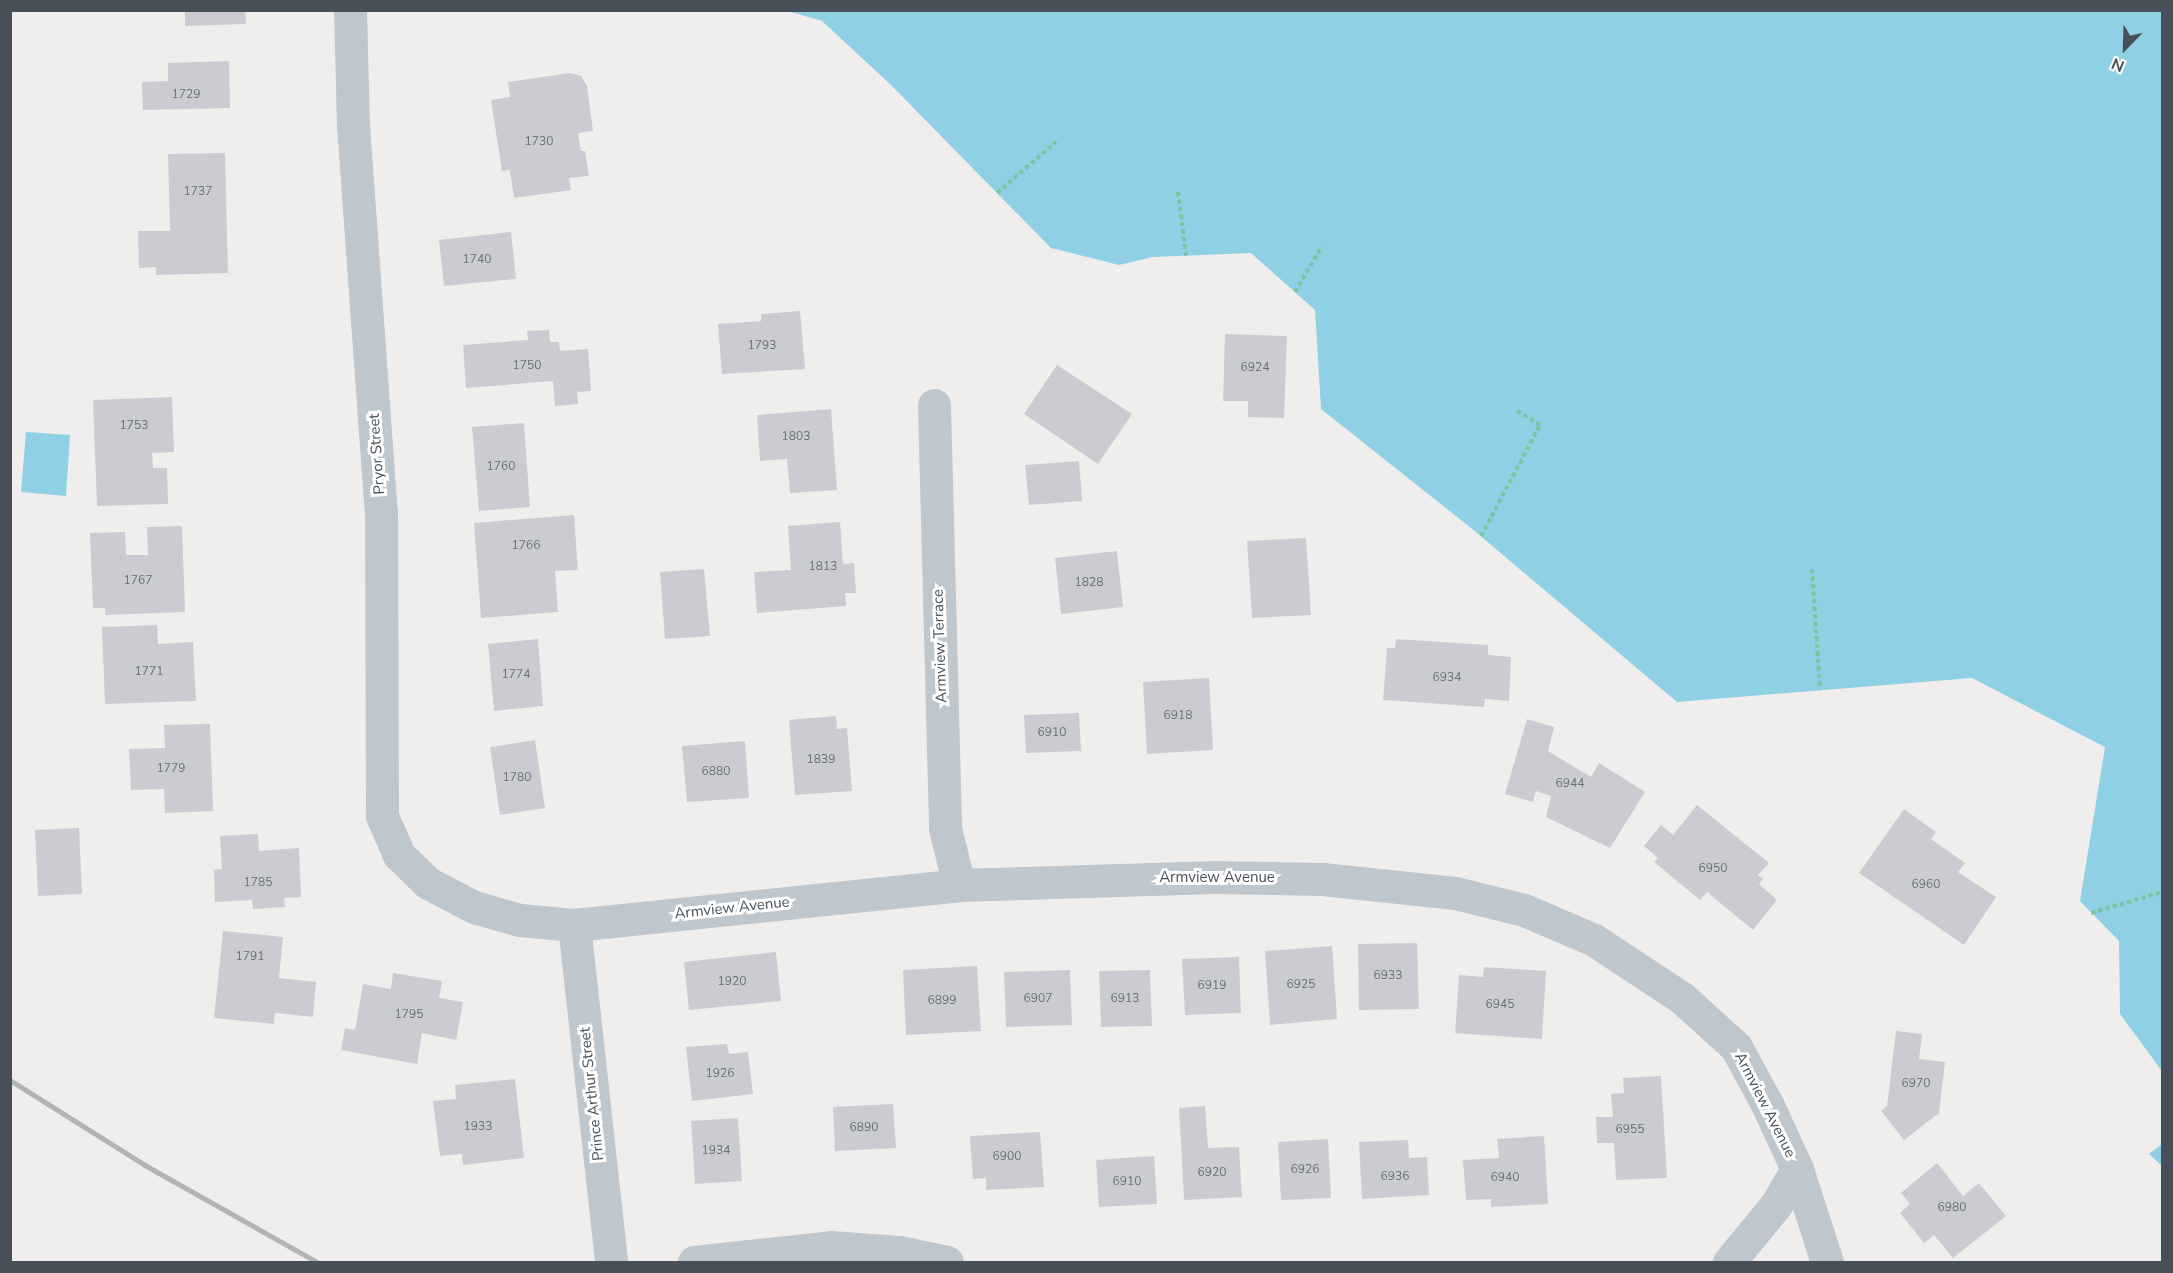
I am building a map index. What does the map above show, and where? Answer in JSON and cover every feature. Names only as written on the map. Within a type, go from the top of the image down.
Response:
[{"type":"street","name":"Pryor Street","points":[[350,10],[353,125],[381,512],[382,816],[399,855],[428,883]]},
{"type":"street","name":"Armview Terrace","points":[[934,405],[945,828],[959,885]]},
{"type":"street","name":"Armview Avenue","points":[[428,883],[474,907],[520,920],[574,925],[959,885],[1215,877],[1322,879],[1455,893],[1524,910],[1603,947],[1682,998],[1736,1047],[1768,1106],[1797,1169],[1827,1263]]},
{"type":"street","name":"Prince Arthur Street","points":[[574,925],[611,1263]]},
{"type":"street","points":[[1729,1263],[1776,1205],[1797,1169]]},
{"type":"street","points":[[694,1263],[831,1247],[899,1252],[946,1263]]},
{"type":"path","points":[[997,192],[1056,142]]},
{"type":"path","points":[[1178,192],[1186,255]]},
{"type":"path","points":[[1295,292],[1322,246]]},
{"type":"path","points":[[1481,536],[1540,425],[1516,410]]},
{"type":"path","points":[[1812,569],[1820,690]]},
{"type":"path","points":[[2091,913],[2163,892]]},
{"type":"water","points":[[788,11],[2162,11],[2162,1071],[2120,1014],[2119,941],[2080,901],[2105,747],[1972,678],[1677,702],[1471,528],[1321,409],[1315,310],[1251,253],[1153,257],[1119,265],[1051,248],[891,85],[822,21]]},
{"type":"water","points":[[26,432],[70,435],[66,496],[21,492]]},
{"type":"water","points":[[2162,1144],[2162,1166],[2149,1154]]},
{"type":"building","points":[[185,10],[245,10],[246,24],[185,26]]},
{"type":"building","points":[[229,61],[230,108],[143,110],[142,82],[168,81],[168,63]]},
{"type":"building","points":[[570,73],[581,76],[587,86],[593,131],[578,133],[581,151],[585,151],[589,176],[569,178],[571,190],[514,198],[510,170],[502,171],[491,100],[510,97],[508,82]]},
{"type":"building","points":[[225,153],[228,273],[156,275],[156,267],[139,268],[138,231],[170,231],[168,154]]},
{"type":"building","points":[[511,232],[516,279],[444,286],[439,240]]},
{"type":"building","points":[[800,311],[805,369],[722,374],[718,324],[761,321],[761,314]]},
{"type":"building","points":[[549,330],[550,342],[559,342],[560,351],[588,349],[591,391],[577,392],[578,404],[555,406],[553,381],[466,388],[463,345],[528,340],[527,331]]},
{"type":"building","points":[[1225,334],[1287,336],[1284,418],[1248,417],[1248,401],[1223,401]]},
{"type":"building","points":[[1057,365],[1132,414],[1098,464],[1024,414]]},
{"type":"building","points":[[172,397],[174,452],[152,453],[153,468],[167,468],[168,504],[97,506],[93,400]]},
{"type":"building","points":[[831,409],[837,490],[790,493],[787,459],[760,461],[757,415]]},
{"type":"building","points":[[524,423],[530,507],[479,511],[472,427]]},
{"type":"building","points":[[1079,461],[1082,501],[1029,505],[1025,465]]},
{"type":"building","points":[[574,515],[578,570],[555,571],[558,612],[481,618],[474,523]]},
{"type":"building","points":[[840,522],[843,564],[854,563],[856,593],[845,593],[846,606],[757,613],[754,572],[791,570],[788,526]]},
{"type":"building","points":[[182,526],[185,612],[105,615],[105,608],[93,608],[90,533],[125,532],[126,555],[148,555],[147,527]]},
{"type":"building","points":[[1306,538],[1311,615],[1252,618],[1247,541]]},
{"type":"building","points":[[1117,551],[1123,607],[1061,614],[1055,558]]},
{"type":"building","points":[[704,569],[710,636],[665,639],[660,572]]},
{"type":"building","points":[[157,625],[158,644],[193,642],[196,701],[105,704],[102,627]]},
{"type":"building","points":[[538,639],[543,706],[494,711],[488,644]]},
{"type":"building","points":[[1396,639],[1488,645],[1488,655],[1511,657],[1509,701],[1485,699],[1484,707],[1383,700],[1387,648],[1395,648]]},
{"type":"building","points":[[1209,678],[1213,750],[1147,754],[1143,682]]},
{"type":"building","points":[[1079,713],[1081,751],[1026,753],[1024,715]]},
{"type":"building","points":[[836,716],[837,729],[847,728],[852,791],[795,795],[789,720]]},
{"type":"building","points":[[1527,719],[1554,727],[1548,751],[1591,777],[1599,763],[1645,792],[1610,848],[1546,817],[1551,796],[1536,791],[1533,802],[1505,794]]},
{"type":"building","points":[[210,724],[213,811],[165,813],[164,789],[131,790],[129,749],[165,748],[164,725]]},
{"type":"building","points":[[535,740],[545,808],[500,815],[490,747]]},
{"type":"building","points":[[745,741],[749,798],[687,802],[682,746]]},
{"type":"building","points":[[1697,805],[1769,863],[1758,875],[1763,879],[1759,884],[1777,900],[1753,930],[1707,892],[1700,900],[1654,862],[1658,858],[1644,846],[1661,825],[1673,835]]},
{"type":"building","points":[[1904,809],[1936,832],[1931,839],[1965,863],[1958,872],[1996,897],[1964,945],[1859,873]]},
{"type":"building","points":[[79,828],[82,894],[38,896],[35,830]]},
{"type":"building","points":[[258,834],[259,851],[299,848],[301,897],[284,898],[285,907],[253,909],[252,900],[215,902],[214,870],[222,869],[220,836]]},
{"type":"building","points":[[223,931],[283,937],[279,978],[316,982],[313,1017],[275,1013],[274,1024],[214,1018]]},
{"type":"building","points":[[1417,943],[1419,1009],[1359,1010],[1358,944]]},
{"type":"building","points":[[1332,946],[1337,1019],[1270,1025],[1265,951]]},
{"type":"building","points":[[776,952],[781,1001],[689,1010],[684,962]]},
{"type":"building","points":[[1239,957],[1241,1013],[1185,1015],[1182,959]]},
{"type":"building","points":[[977,966],[981,1031],[906,1035],[903,970]]},
{"type":"building","points":[[1484,967],[1546,971],[1542,1039],[1455,1033],[1459,975],[1483,977]]},
{"type":"building","points":[[1070,970],[1072,1025],[1006,1027],[1004,972]]},
{"type":"building","points":[[1150,970],[1152,1026],[1101,1027],[1099,971]]},
{"type":"building","points":[[393,973],[442,981],[439,998],[463,1002],[456,1040],[422,1033],[417,1064],[341,1050],[345,1028],[355,1030],[363,984],[391,989]]},
{"type":"building","points":[[1896,1031],[1922,1034],[1919,1059],[1945,1062],[1939,1113],[1904,1140],[1881,1111],[1887,1106]]},
{"type":"building","points":[[727,1044],[729,1054],[748,1052],[753,1094],[692,1101],[686,1047]]},
{"type":"building","points":[[1661,1076],[1667,1178],[1616,1180],[1614,1143],[1597,1143],[1596,1117],[1613,1117],[1611,1094],[1624,1093],[1623,1078]]},
{"type":"building","points":[[515,1079],[524,1158],[463,1165],[462,1154],[440,1156],[433,1101],[456,1099],[455,1085]]},
{"type":"building","points":[[893,1104],[896,1148],[835,1151],[833,1107]]},
{"type":"building","points":[[1205,1106],[1208,1148],[1239,1147],[1242,1197],[1184,1200],[1179,1108]]},
{"type":"building","points":[[738,1118],[742,1181],[695,1184],[691,1121]]},
{"type":"building","points":[[1040,1132],[1044,1187],[986,1190],[986,1178],[973,1179],[970,1136]]},
{"type":"building","points":[[1544,1136],[1548,1204],[1491,1207],[1491,1199],[1466,1200],[1463,1160],[1499,1158],[1497,1139]]},
{"type":"building","points":[[1328,1139],[1331,1198],[1281,1200],[1278,1142]]},
{"type":"building","points":[[1408,1140],[1409,1158],[1427,1157],[1429,1195],[1362,1199],[1359,1142]]},
{"type":"building","points":[[1154,1156],[1157,1204],[1099,1207],[1096,1160]]},
{"type":"building","points":[[1937,1163],[1963,1196],[1979,1183],[2006,1216],[1953,1258],[1934,1235],[1924,1243],[1900,1213],[1910,1204],[1901,1193]]},
{"type":"railway","points":[[10,1080],[145,1165],[317,1262]]}]
